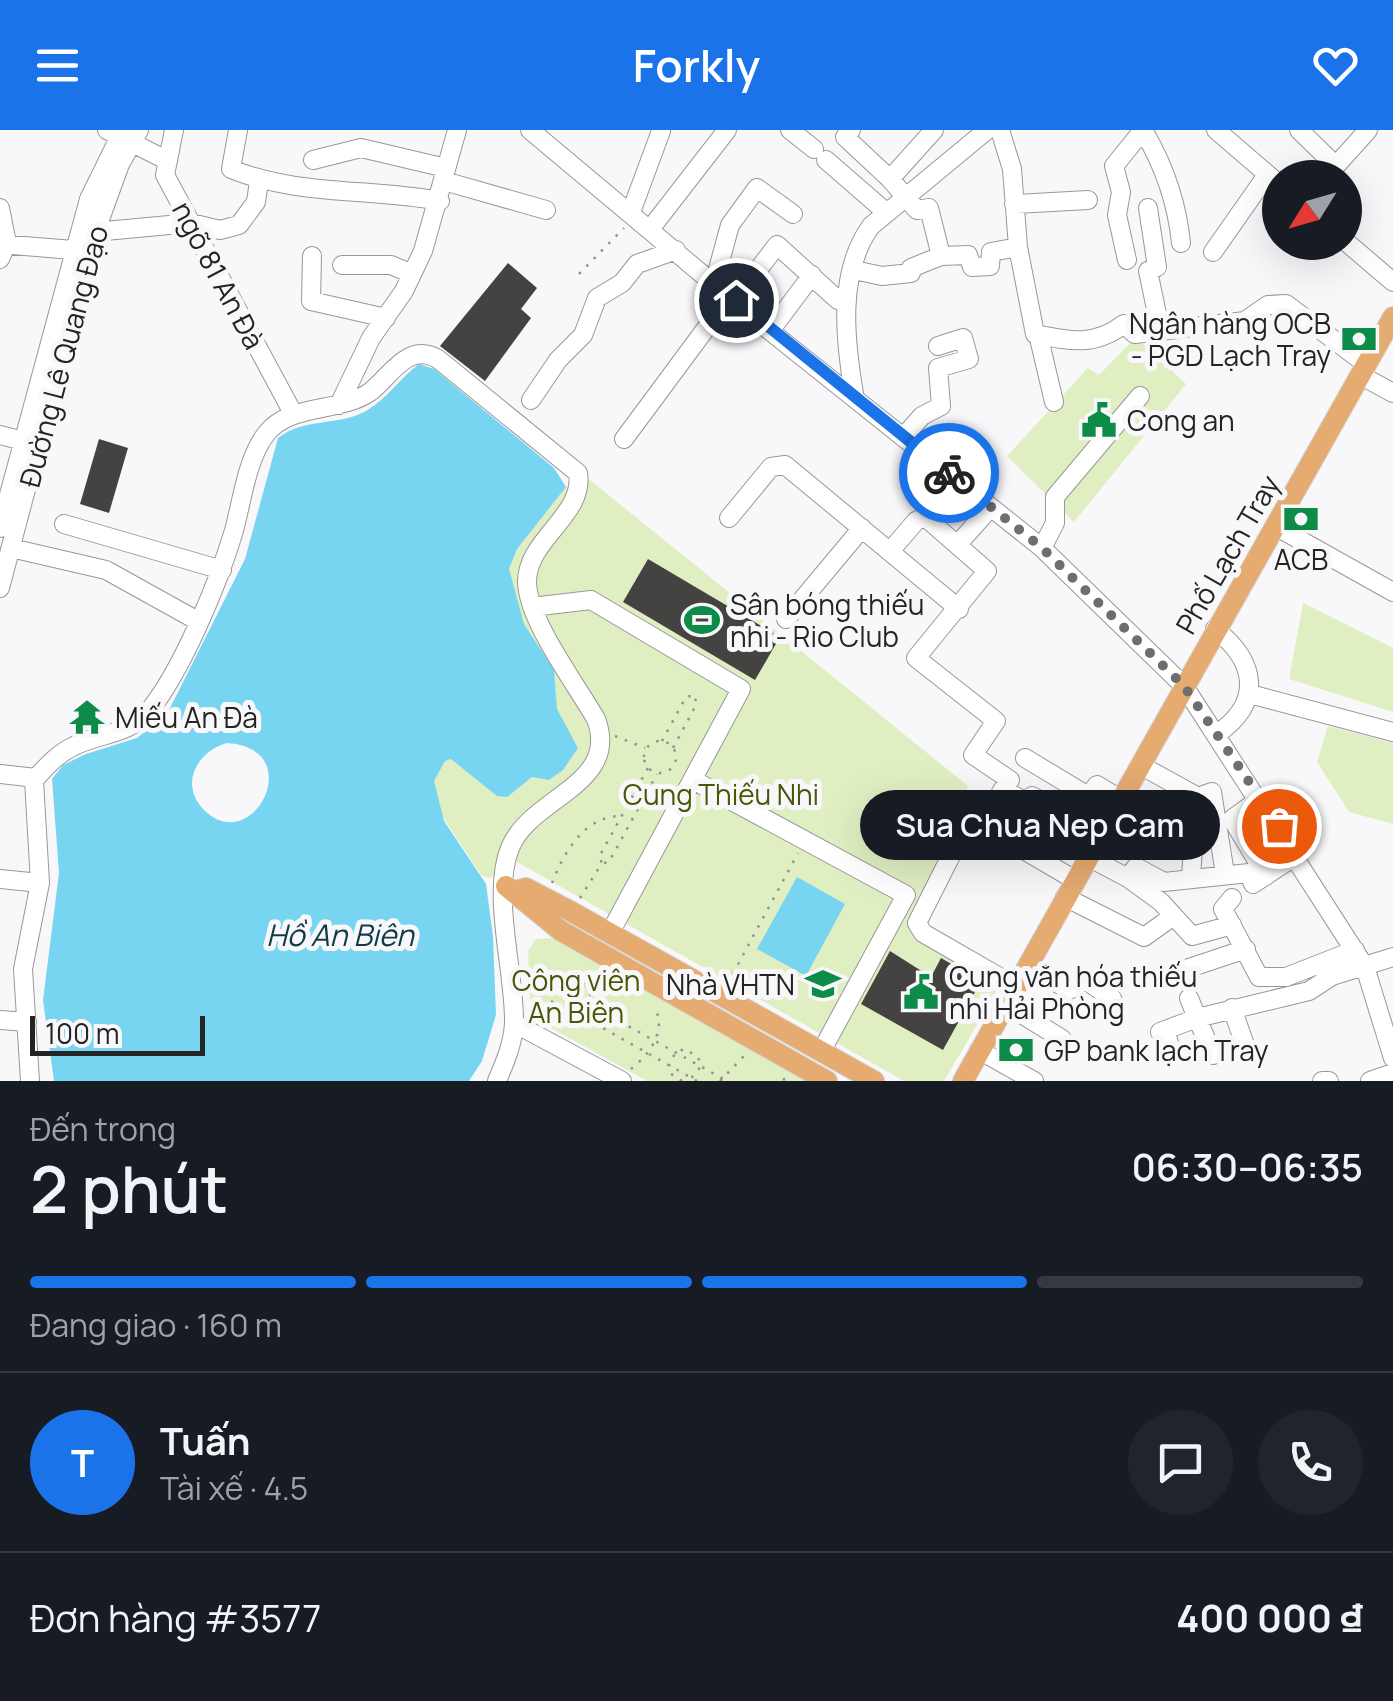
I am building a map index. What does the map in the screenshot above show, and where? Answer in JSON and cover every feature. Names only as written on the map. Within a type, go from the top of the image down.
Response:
[{"type":"main road","name":"Phố Lạch Tray","points":[[963,1081],[1393,317]]},
{"type":"main road","points":[[510,888],[526,888],[874,1081]]},
{"type":"main road","points":[[510,888],[522,903],[561,931],[827,1081]]},
{"type":"main road","points":[[712,1016],[724,998]]},
{"type":"street","name":"ngõ 81 An Đà","points":[[174,130],[165,174],[294,415]]},
{"type":"street","points":[[238,130],[230,169],[259,180],[284,187],[378,190],[440,200]]},
{"type":"street","points":[[339,406],[371,338],[412,274],[440,200],[457,130]]},
{"type":"street","points":[[639,219],[726,130]]},
{"type":"street","points":[[790,130],[887,213]]},
{"type":"street","points":[[851,130],[845,137],[918,210],[929,208],[941,256]]},
{"type":"street","points":[[890,179],[934,130]]},
{"type":"street","points":[[854,394],[844,333],[860,241],[887,213],[987,130]]},
{"type":"street","points":[[1000,130],[1012,169],[1028,317],[1038,334],[1054,402]]},
{"type":"street","points":[[1127,260],[1117,216],[1121,192],[1114,166],[1143,130],[1160,159],[1178,212],[1181,243]]},
{"type":"street","points":[[1216,130],[1262,170]]},
{"type":"street","points":[[1298,130],[1321,160]]},
{"type":"street","points":[[1341,160],[1368,130]]},
{"type":"street","points":[[534,131],[770,330],[1042,548],[1184,686],[1297,855],[1365,967],[1393,1058]]},
{"type":"street","points":[[639,219],[661,131]]},
{"type":"street","points":[[124,133],[168,162]]},
{"type":"street","name":"Đường Lê Quang Đạo","points":[[0,588],[124,133]]},
{"type":"street","name":"Đường Lê Quang Đạo","points":[[0,528],[88,199],[124,133]]},
{"type":"street","points":[[313,160],[360,148],[546,210]]},
{"type":"street","points":[[94,232],[191,222],[220,230],[240,224],[256,202],[259,180]]},
{"type":"street","points":[[715,280],[730,224],[757,188],[793,214]]},
{"type":"street","points":[[1214,252],[1262,194]]},
{"type":"street","points":[[1014,204],[1088,200]]},
{"type":"street","points":[[0,208],[2,249],[74,250]]},
{"type":"street","points":[[1148,208],[1157,267],[1148,271],[1156,294],[1160,328]]},
{"type":"street","points":[[624,440],[777,245],[838,300]]},
{"type":"street","points":[[854,270],[882,276],[911,273],[911,268],[941,256],[968,255],[972,267],[990,266],[991,252],[1018,247]]},
{"type":"street","points":[[531,400],[558,360],[583,335],[596,298],[622,283],[637,264],[676,250]]},
{"type":"street","points":[[312,256],[311,301],[386,318]]},
{"type":"street","points":[[1362,256],[1393,282]]},
{"type":"street","points":[[342,265],[391,265],[412,274]]},
{"type":"street","points":[[770,330],[812,275]]},
{"type":"street","points":[[1038,334],[1073,342],[1104,339],[1124,324],[1134,334],[1245,321],[1268,305],[1286,304],[1393,393]]},
{"type":"street","points":[[905,435],[922,416],[941,406],[938,368],[969,359],[963,338],[938,346]]},
{"type":"street","points":[[0,774],[36,778],[72,747],[128,728],[146,715],[182,654],[222,570],[254,456],[268,431],[294,415],[339,406],[369,393],[406,359],[432,355],[578,473],[576,496],[532,558],[527,576],[532,607],[602,734],[600,751],[585,776],[538,812],[514,840],[510,888],[514,1023],[498,1081]]},
{"type":"street","points":[[1042,548],[1055,523],[1056,497],[1140,396]]},
{"type":"street","points":[[0,435],[23,441]]},
{"type":"street","points":[[728,518],[770,467],[780,463],[959,609]]},
{"type":"street","points":[[958,544],[990,508]]},
{"type":"street","points":[[891,550],[916,521],[925,517],[988,575],[916,658],[996,721],[973,754],[1010,780],[988,815],[975,808],[917,923],[1062,1039]]},
{"type":"street","points":[[64,524],[222,570]]},
{"type":"street","points":[[1275,526],[1393,592]]},
{"type":"street","points":[[786,619],[862,528]]},
{"type":"street","points":[[12,548],[106,570],[196,620]]},
{"type":"street","points":[[532,607],[591,600],[740,684],[741,693],[695,782],[610,934]]},
{"type":"street","points":[[1215,629],[1247,668],[1250,694],[1235,722],[1217,734]]},
{"type":"street","points":[[1250,694],[1393,732]]},
{"type":"street","points":[[1025,758],[1088,796],[1098,785],[1120,799]]},
{"type":"street","points":[[1140,764],[1198,797]]},
{"type":"street","points":[[30,1081],[23,969],[40,883],[36,778]]},
{"type":"street","points":[[695,782],[906,895],[821,1052]]},
{"type":"street","points":[[1003,789],[1029,804],[1032,796],[1060,811],[1053,823],[1161,902],[1192,936],[1232,925]]},
{"type":"street","points":[[1191,877],[1193,847],[1186,819],[1198,797],[1212,792],[1225,874]]},
{"type":"street","points":[[1260,798],[1232,820],[1266,876]]},
{"type":"street","points":[[1016,846],[1070,889],[1144,937],[1172,916]]},
{"type":"street","points":[[1128,878],[1136,867],[1164,882],[1248,873],[1253,884],[1297,855]]},
{"type":"street","points":[[0,879],[40,883]]},
{"type":"street","points":[[1232,898],[1223,908],[1259,978],[1286,977],[1355,950]]},
{"type":"street","points":[[1174,973],[1246,949]]},
{"type":"street","points":[[1172,1052],[1162,1031],[1232,1008],[1309,992],[1332,976],[1393,957]]},
{"type":"street","points":[[1028,966],[1069,990],[1085,980],[1112,998]]},
{"type":"street","points":[[1189,998],[1213,1055]]},
{"type":"street","points":[[1232,1008],[1245,1044]]},
{"type":"street","points":[[0,1020],[27,1022]]},
{"type":"street","points":[[514,1023],[626,1076]]},
{"type":"street","points":[[979,1050],[1034,1081]]},
{"type":"street","points":[[1370,1081],[1393,1073]]},
{"type":"path","points":[[578,274],[639,219]]},
{"type":"path","points":[[579,899],[602,864],[609,862],[657,774],[674,765],[673,748],[696,705],[695,695],[700,686]]},
{"type":"path","points":[[611,734],[646,749],[662,741],[686,697],[695,695]]},
{"type":"path","points":[[662,741],[673,748]]},
{"type":"path","points":[[602,864],[599,856],[648,768],[646,749]]},
{"type":"path","points":[[648,768],[657,774]]},
{"type":"path","points":[[552,884],[570,844],[591,827],[620,816]]},
{"type":"path","points":[[724,998],[801,848]]},
{"type":"path","points":[[582,986],[592,971]]},
{"type":"path","points":[[532,980],[555,994]]},
{"type":"path","points":[[563,1021],[554,1012],[555,994],[564,985],[582,986]]},
{"type":"path","points":[[582,986],[592,1006],[727,1081]]},
{"type":"path","points":[[585,1018],[592,1006]]},
{"type":"path","points":[[626,1076],[654,1041],[660,1016],[656,1008]]},
{"type":"path","points":[[556,1028],[563,1021],[585,1018],[693,1080],[701,1066]]},
{"type":"path","points":[[676,1052],[669,1064],[672,1074],[682,1081]]},
{"type":"path","points":[[676,1052],[694,1053],[701,1066]]},
{"type":"path","points":[[720,1079],[744,1056]]},
{"type":"green space","name":"Cong an","points":[[1136,337],[1186,384],[1074,522],[1007,456],[1088,368],[1099,375]]},
{"type":"green space","name":"Cung Thiếu Nhi","points":[[590,480],[968,786],[918,927],[1004,979],[944,1081],[904,1081],[517,862],[490,878],[481,875],[442,816],[427,774],[516,629],[505,562],[566,487]]},
{"type":"green space","points":[[1303,603],[1393,648],[1393,712],[1289,679]]},
{"type":"green space","points":[[1328,726],[1393,743],[1393,824],[1349,812],[1317,762]]},
{"type":"green space","name":"Công viên An Biên","points":[[551,938],[807,1081],[647,1081],[531,1017],[528,951],[536,939]]},
{"type":"water","name":"Hồ An Biên","points":[[419,364],[434,369],[554,468],[566,487],[517,549],[509,569],[524,624],[554,670],[557,709],[578,748],[563,770],[549,780],[532,777],[507,797],[497,796],[451,759],[445,761],[434,781],[444,821],[486,884],[496,1015],[482,1061],[469,1081],[54,1081],[43,1000],[59,873],[52,779],[63,765],[137,738],[167,714],[245,559],[278,438],[299,427],[366,411]],"holes":[[[227,743],[252,749],[265,763],[269,780],[264,797],[254,812],[239,821],[222,821],[203,809],[196,799],[192,779],[195,769],[208,753]]]},
{"type":"water","points":[[797,877],[845,904],[806,976],[757,949]]},
{"type":"building","points":[[508,263],[537,288],[521,309],[531,318],[485,381],[440,346]]},
{"type":"building","points":[[99,439],[128,448],[109,513],[80,504]]},
{"type":"building","name":"Sân bóng thiếu nhi - Rio Club","points":[[648,559],[780,637],[755,680],[623,602]]},
{"type":"building","name":"Cung văn hóa thiếu nhi Hải Phòng","points":[[890,951],[931,977],[941,958],[981,981],[943,1050],[861,1004]]},
{"type":"way so far","points":[[949,473],[1042,548],[1184,686],[1279,826]]},
{"type":"place","name":"Ngân hàng OCB - PGD Lạch Tray","points":[[1359,339]]},
{"type":"place","name":"Cong an","points":[[1099,420]]},
{"type":"place","name":"ACB","points":[[1301,519]]},
{"type":"place","name":"Sân bóng thiếu nhi - Rio Club","points":[[702,620]]},
{"type":"place","name":"Miếu An Đà","points":[[87,717]]},
{"type":"place","name":"Sua Chua Nep Cam","points":[[1279,826]]},
{"type":"place","name":"Nhà VHTN","points":[[823,984]]},
{"type":"place","name":"Cung văn hóa thiếu nhi Hải Phòng","points":[[921,992]]},
{"type":"place","name":"GP bank lạch Tray","points":[[1016,1050]]},
{"type":"route","points":[[736,300],[949,473]]}]
